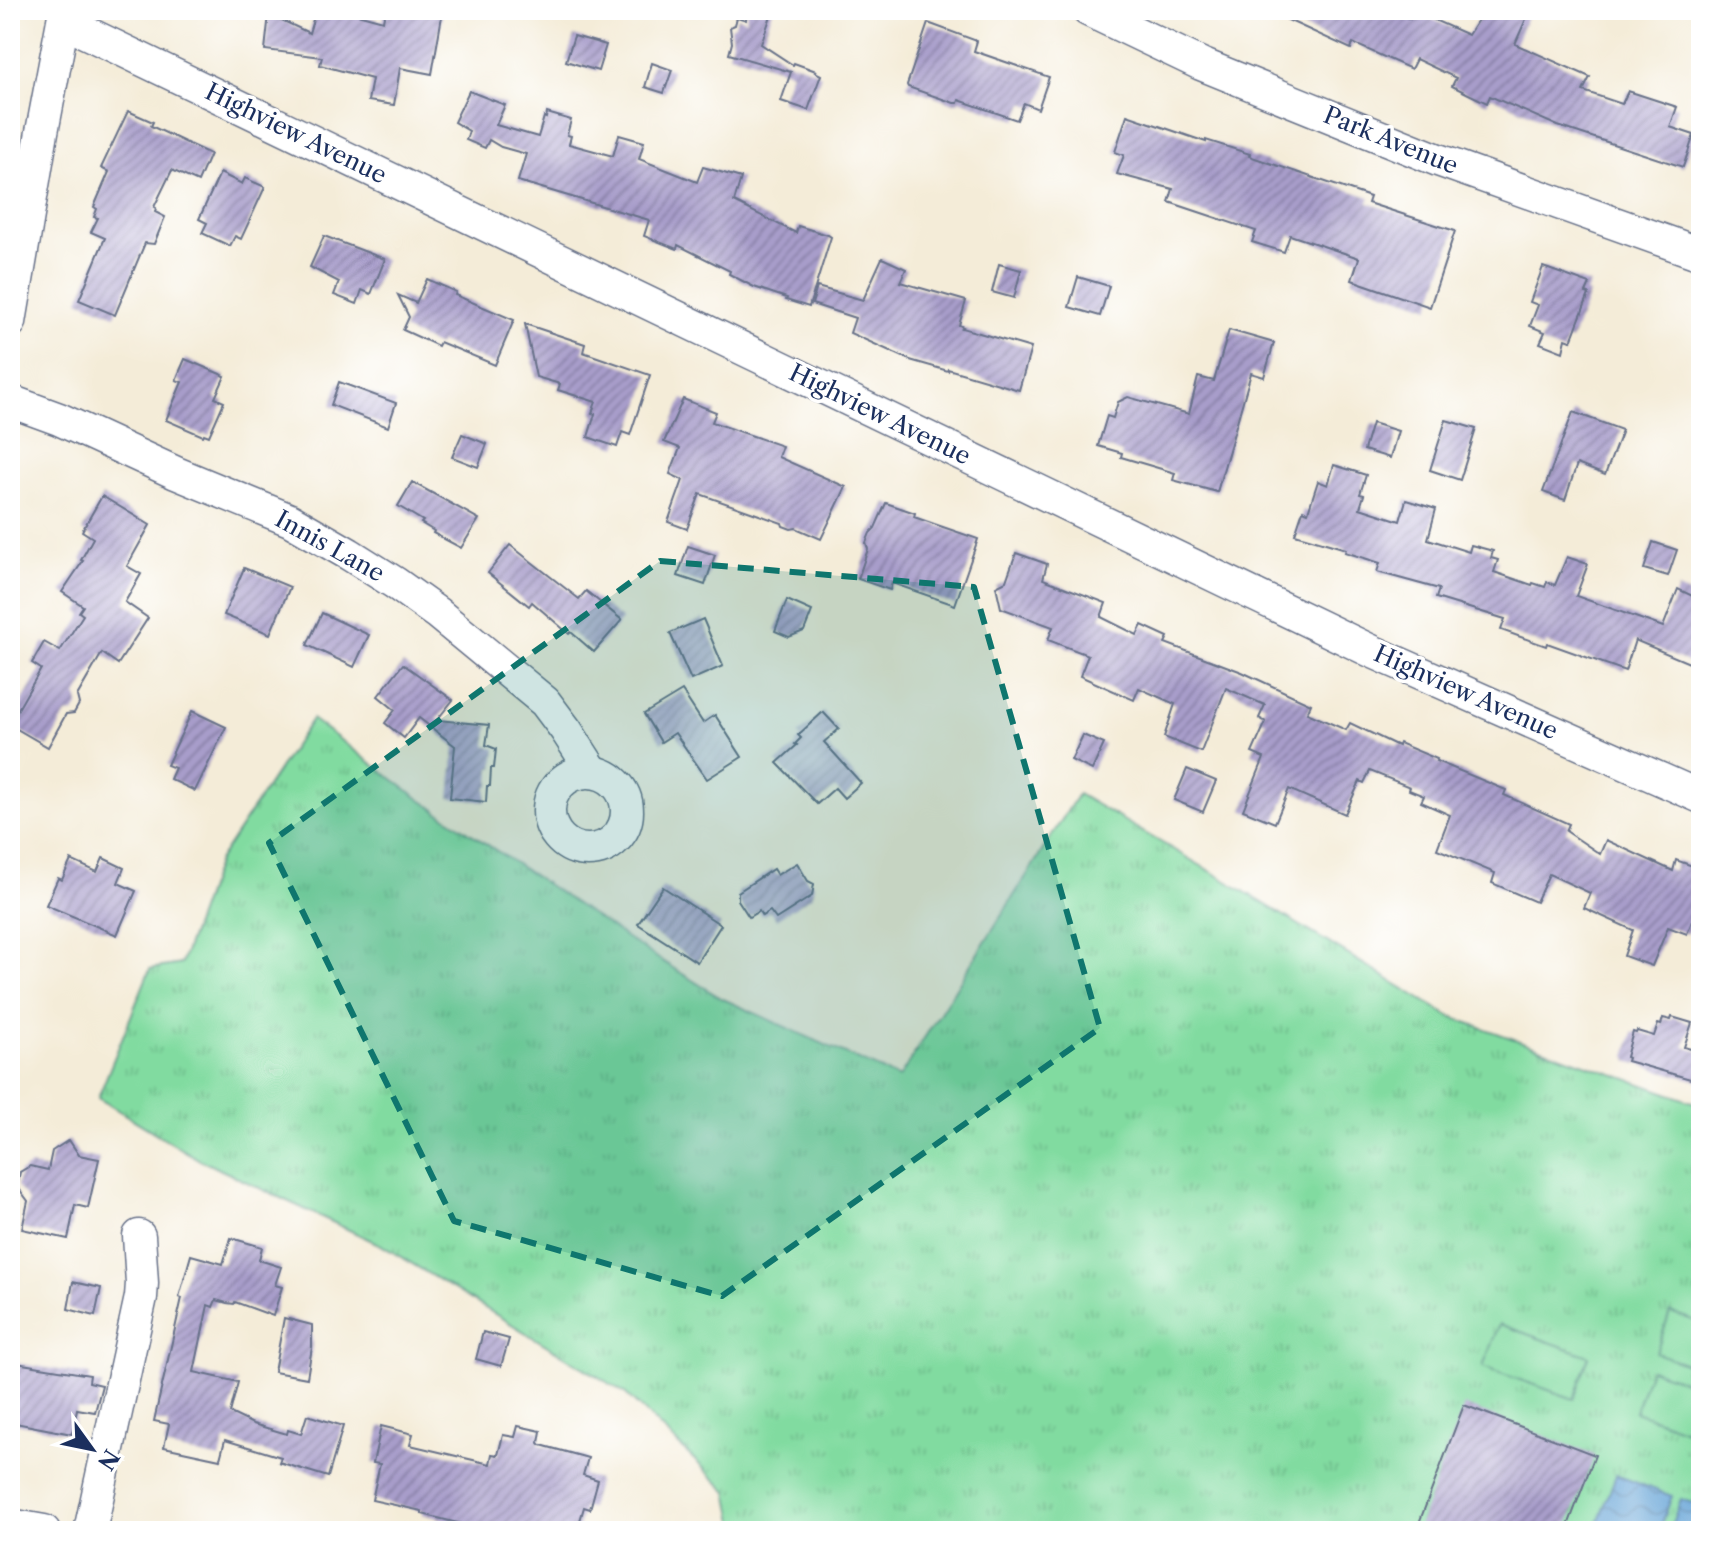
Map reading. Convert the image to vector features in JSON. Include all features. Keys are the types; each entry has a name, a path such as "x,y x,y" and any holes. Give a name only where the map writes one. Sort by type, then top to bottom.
{"street":[{"name":"Park Avenue","path":"1088,10 1201,64 1438,160 1701,254"},
{"path":"10,322 15,258 65,16"},
{"name":"Highview Avenue","path":"65,16 1369,650 1701,797"},
{"name":"Innis Lane","path":"10,401 59,419 176,473 290,520 361,561 437,613 545,702 593,772"},
{"path":"90,1531 141,1297 139,1236"},
{"path":"10,1525 44,1531"}],"highlighted area":[{"path":"660,561 974,587 1100,1028 722,1296 454,1221 269,843"}],"green space":[{"path":"312,719 421,800 721,998 899,1078 1078,794 1449,1016 1701,1105 1701,1531 736,1531 728,1492 625,1393 381,1245 200,1160 98,1098 150,969 181,964 218,861"},
{"path":"1670,1312 1701,1323 1701,1369 1656,1353"},
{"path":"1499,1324 1589,1356 1574,1399 1483,1367"},
{"path":"1650,1369 1701,1387 1701,1435 1635,1412"}],"water":[{"path":"1616,1475 1672,1496 1659,1531 1595,1531"},
{"path":"1681,1499 1701,1506 1701,1531 1669,1531"}],"building":[{"path":"316,10 343,10 383,21 385,10 443,10 432,74 400,68 394,105 368,101 372,79 320,65 322,57 265,50 269,14 309,33"},
{"path":"747,10 773,10 761,44 793,65 821,75 808,110 781,101 791,72 729,54 732,43 730,27 735,25 737,17 746,20"},
{"path":"1266,10 1390,10 1410,19 1414,11 1468,35 1479,18 1499,10 1530,10 1515,44 1590,77 1583,91 1622,104 1628,91 1677,107 1670,127 1694,135 1683,167 1558,126 1490,96 1487,103 1452,86 1456,78 1416,59 1411,69 1353,43 1351,49"},
{"path":"928,23 977,41 974,51 1049,77 1038,109 1024,103 1017,120 908,87"},
{"path":"574,36 606,45 598,71 566,61"},
{"path":"652,63 672,70 664,93 645,87"},
{"path":"469,91 505,105 496,125 538,137 547,113 571,120 567,135 571,136 569,144 613,156 619,135 644,142 639,159 697,182 703,167 741,178 734,202 796,233 798,226 831,237 809,307 754,287 678,245 677,249 644,236 649,220 518,181 526,154 489,140 485,148 466,140 469,131 454,122"},
{"path":"128,111 153,122 151,126 210,154 198,182 172,170 154,207 155,212 165,217 154,244 145,243 115,315 79,300 105,238 91,232 98,218 94,217 97,209 94,207 109,172 101,168"},
{"path":"1127,115 1250,154 1370,197 1368,203 1455,231 1430,307 1352,280 1359,258 1290,235 1284,252 1252,242 1256,231 1169,202 1173,189 1117,174 1124,155 1115,152"},
{"path":"220,173 242,184 245,178 265,187 241,239 235,236 230,246 202,233 207,223 199,219"},
{"path":"324,236 385,259 371,294 362,290 357,304 334,295 339,282 310,267"},
{"path":"882,258 906,269 900,282 966,301 959,325 962,328 1031,348 1019,390 910,360 850,333 855,318 812,304 817,287 863,300"},
{"path":"999,264 1021,270 1014,298 992,292"},
{"path":"1543,267 1590,284 1571,341 1566,339 1563,352 1540,343 1545,332 1530,326 1538,305 1530,302"},
{"path":"1078,277 1109,286 1100,316 1069,307"},
{"path":"427,279 456,292 455,295 514,320 495,365 440,342 438,346 403,330 409,317 398,295 416,303"},
{"path":"525,324 585,344 583,352 650,375 630,435 622,432 617,447 588,437 596,402 558,390 560,384 536,377"},
{"path":"1229,330 1274,343 1264,377 1251,373 1217,492 1173,480 1175,473 1121,457 1122,453 1098,446 1107,416 1113,418 1118,402 1128,397 1189,414 1198,377 1214,381"},
{"path":"185,359 225,376 215,398 224,402 209,436 166,420 182,382 176,380"},
{"path":"339,382 396,403 388,427 331,405"},
{"path":"683,399 716,412 712,422 782,446 778,457 846,487 821,539 700,494 687,529 668,522 683,480 670,474 680,448 664,442"},
{"path":"1573,412 1622,430 1605,475 1577,464 1565,500 1543,492"},
{"path":"1446,420 1476,429 1460,480 1430,470"},
{"path":"1372,423 1398,431 1390,458 1364,450"},
{"path":"462,434 487,444 478,467 452,457"},
{"path":"1334,465 1366,475 1360,494 1364,495 1360,508 1400,521 1406,500 1436,509 1428,539 1469,552 1471,545 1493,551 1491,558 1498,560 1494,572 1532,585 1545,587 1547,582 1555,585 1567,557 1588,564 1576,596 1663,627 1678,589 1701,600 1701,668 1635,640 1625,671 1547,643 1546,646 1501,630 1505,619 1436,598 1439,589 1377,572 1380,563 1295,534 1303,510 1308,512 1318,481 1328,485"},
{"path":"412,482 479,519 461,548 433,533 421,523 423,521 398,506"},
{"path":"102,496 150,525 127,566 141,574 125,602 148,618 118,664 102,653 77,696 79,704 74,713 66,714 48,747 10,723 41,669 32,663 44,642 60,651 83,615 79,612 83,606 62,592 83,561 93,538 82,531"},
{"path":"886,503 915,513 914,517 978,539 955,605 892,583 890,590 858,579 868,549 866,543"},
{"path":"1653,542 1677,550 1668,576 1644,569"},
{"path":"510,545 579,599 586,591 622,620 594,652 532,602 529,606 488,573"},
{"path":"688,546 715,555 705,585 678,576"},
{"path":"1016,553 1047,564 1043,579 1106,603 1101,617 1137,635 1142,625 1168,637 1165,643 1242,672 1311,704 1307,713 1346,730 1350,723 1506,790 1504,795 1569,824 1566,831 1600,854 1606,840 1673,871 1676,860 1701,869 1701,924 1692,921 1687,934 1668,927 1652,966 1624,956 1633,930 1584,908 1590,893 1549,874 1536,902 1492,883 1495,873 1437,849 1450,815 1421,802 1424,796 1409,790 1410,787 1370,771 1364,783 1360,781 1345,814 1289,789 1275,823 1243,810 1264,758 1252,753 1266,722 1259,718 1265,705 1226,688 1201,752 1164,737 1175,704 1139,688 1134,700 1080,676 1088,655 1048,640 1053,627 1001,608 996,586 1006,581"},
{"path":"244,568 290,587 270,634 224,615"},
{"path":"787,600 812,611 804,631 789,637 775,631"},
{"path":"322,613 369,635 354,667 307,645"},
{"path":"703,619 723,666 691,680 670,633"},
{"path":"403,664 453,700 437,720 489,725 486,745 496,749 486,802 450,798 455,746 419,718 404,738 385,723 395,710 378,696"},
{"path":"682,691 703,723 715,715 742,757 707,779 675,733 661,742 644,714"},
{"path":"192,711 226,727 195,791 170,779 175,768 167,765"},
{"path":"823,712 839,729 824,742 861,783 844,798 835,788 817,804 777,763 797,745 801,738 798,735"},
{"path":"1083,735 1104,744 1092,770 1071,760"},
{"path":"1187,769 1216,781 1203,812 1174,800"},
{"path":"103,858 124,868 118,883 136,891 117,935 46,905 58,878 62,880 71,860 97,872"},
{"path":"797,863 808,881 814,884 812,896 776,919 770,911 762,916 759,911 749,917 738,900 738,892 773,869 777,875"},
{"path":"663,887 721,925 697,962 638,924"},
{"path":"1672,1017 1692,1023 1684,1047 1701,1052 1701,1082 1627,1061 1633,1032 1654,1036 1663,1018 1671,1020"},
{"path":"69,1140 79,1155 99,1159 88,1208 75,1205 68,1239 22,1229 28,1201 17,1186 20,1172 30,1166 48,1170 52,1151"},
{"path":"231,1238 262,1247 259,1260 281,1267 275,1285 282,1287 273,1316 235,1302 216,1300 213,1307 208,1305 194,1372 238,1382 230,1413 253,1424 287,1434 288,1430 301,1434 307,1415 343,1426 328,1477 279,1462 281,1457 225,1440 220,1459 164,1447 169,1424 154,1421 182,1298 179,1297 191,1255 223,1264"},
{"path":"73,1282 101,1288 95,1316 68,1309"},
{"path":"284,1318 312,1325 307,1378 274,1372"},
{"path":"483,1332 509,1339 501,1366 476,1359"},
{"path":"10,1362 90,1375 89,1382 102,1385 95,1412 77,1409 72,1434 10,1422"},
{"path":"1464,1405 1595,1455 1566,1531 1416,1531"},
{"path":"381,1426 413,1434 410,1445 490,1464 492,1454 498,1455 503,1435 515,1437 518,1426 541,1431 541,1445 588,1458 583,1475 598,1480 590,1509 584,1507 577,1531 489,1531 372,1500 380,1464 373,1463"}]}
